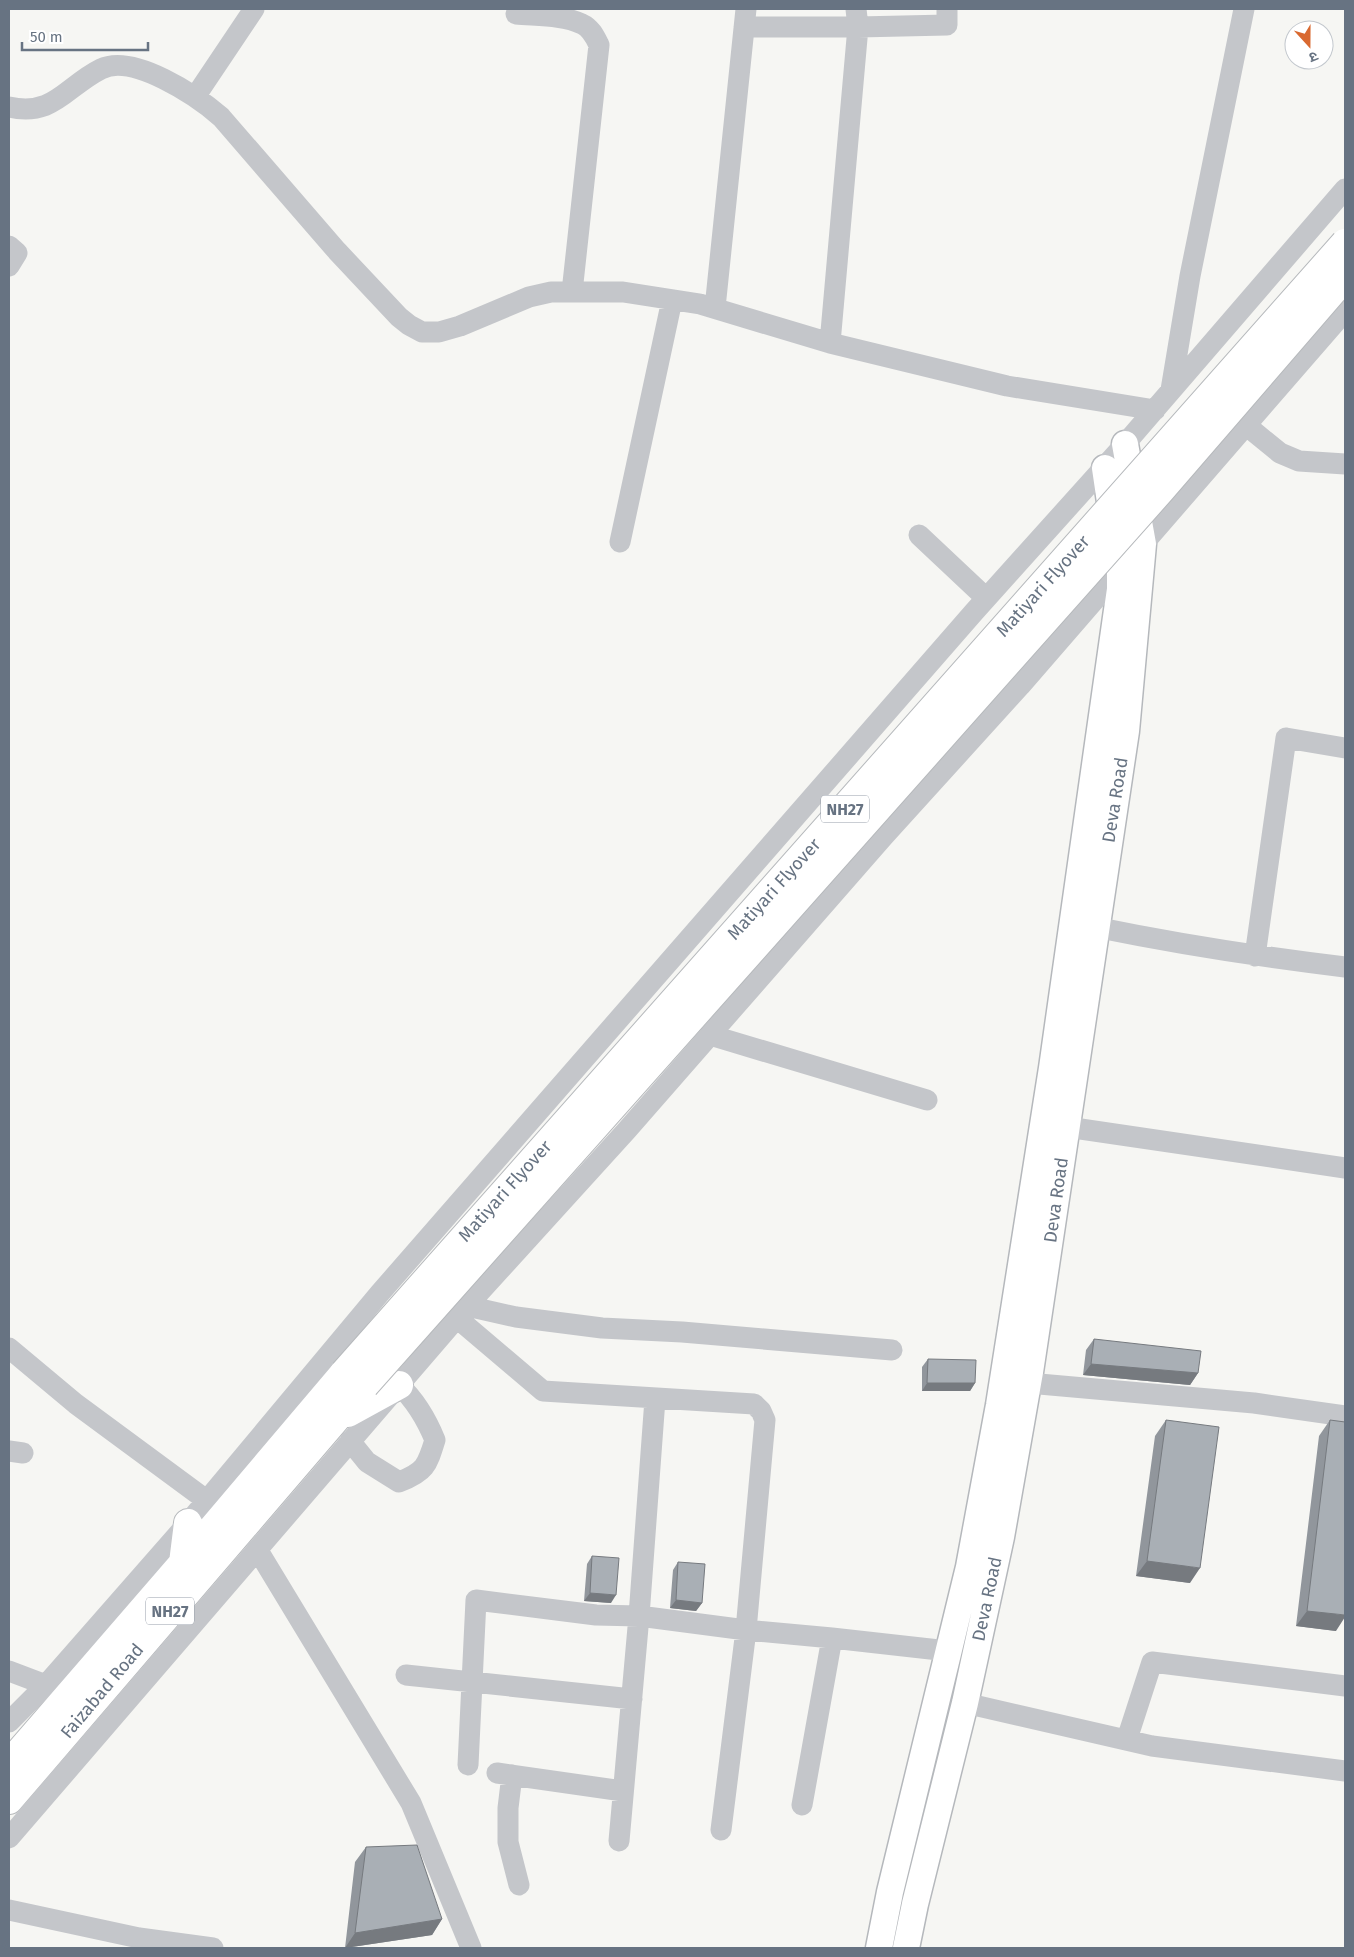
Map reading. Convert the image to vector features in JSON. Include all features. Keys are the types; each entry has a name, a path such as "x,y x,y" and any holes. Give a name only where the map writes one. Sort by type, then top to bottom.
{"highway":[{"name":"Matiyari Flyover","path":"341,1432 354,1379 1345,243"},
{"name":"Matiyari Flyover","path":"216,1507 354,1379 1161,490 1345,277"},
{"path":"341,1432 399,1385"},
{"name":"Faizabad Road","path":"9,1800 341,1432"},
{"name":"Faizabad Road","path":"9,1764 183,1563 216,1507"},
{"path":"183,1563 188,1523"}],"main road":[{"name":"Deva Road","path":"906,1948 914,1904 965,1703 1001,1537 1028,1383 1095,927 1126,731 1143,544 1126,444"},
{"name":"Deva Road","path":"879,1948 890,1892 969,1567 1000,1395 1052,1068 1120,589 1120,570 1104,468"}],"street":[{"path":"195,97 254,9"},
{"path":"715,308 745,18 857,18 947,25 947,9"},
{"path":"1171,390 1190,276 1244,9"},
{"path":"516,14 564,19 583,24 593,33 599,45 572,292"},
{"path":"830,343 857,18"},
{"path":"9,107 25,110 42,108 56,101 102,68 116,65 133,67 153,75 195,97 221,117 338,251 408,325 422,332 439,332 460,326 529,297 551,292 623,292 715,308 830,343 1007,386 1155,410"},
{"path":"9,1722 46,1685 188,1523 216,1507 380,1293 986,598 1126,444 1345,189"},
{"path":"9,246 17,253 9,266"},
{"path":"620,542 672,300"},
{"path":"9,1838 257,1549 341,1432 368,1462 399,1482 411,1478 427,1465 435,1440 424,1413 413,1398 399,1385 1247,426 1345,311"},
{"path":"1247,426 1280,452 1299,462 1345,464"},
{"path":"920,535 986,598"},
{"path":"1255,956 1286,738 1345,748"},
{"path":"1095,927 1181,945 1255,956 1345,966"},
{"path":"710,1035 927,1100"},
{"path":"1067,1126 1345,1168"},
{"path":"462,1312 602,1328 682,1332 892,1350"},
{"path":"462,1312 543,1391 754,1404 761,1411 765,1420 746,1630 721,1830"},
{"path":"9,1348 76,1404 216,1507"},
{"path":"1028,1383 1254,1403 1345,1416"},
{"path":"619,1841 639,1616 655,1399"},
{"path":"257,1549 411,1803 470,1948"},
{"path":"468,1765 476,1600 596,1615 639,1616 746,1630 948,1652"},
{"path":"802,1805 832,1638"},
{"path":"1127,1739 1152,1662 1345,1686"},
{"path":"9,1671 46,1685"},
{"path":"406,1675 632,1699"},
{"path":"965,1703 1152,1746 1345,1771"},
{"path":"519,1885 508,1842 508,1808 504,1774 623,1791"},
{"path":"9,1910 139,1938 213,1948"}],"building":[{"path":"1094,1339 1201,1351 1198,1373 1091,1364"},
{"path":"928,1359 976,1360 975,1383 927,1383"},
{"path":"1166,1420 1219,1427 1200,1568 1147,1561"},
{"path":"1330,1420 1345,1422 1345,1615 1307,1611"},
{"path":"592,1556 619,1558 616,1595 590,1593"},
{"path":"678,1562 705,1564 702,1603 676,1600"},
{"path":"417,1845 442,1919 355,1933 366,1847"}]}
